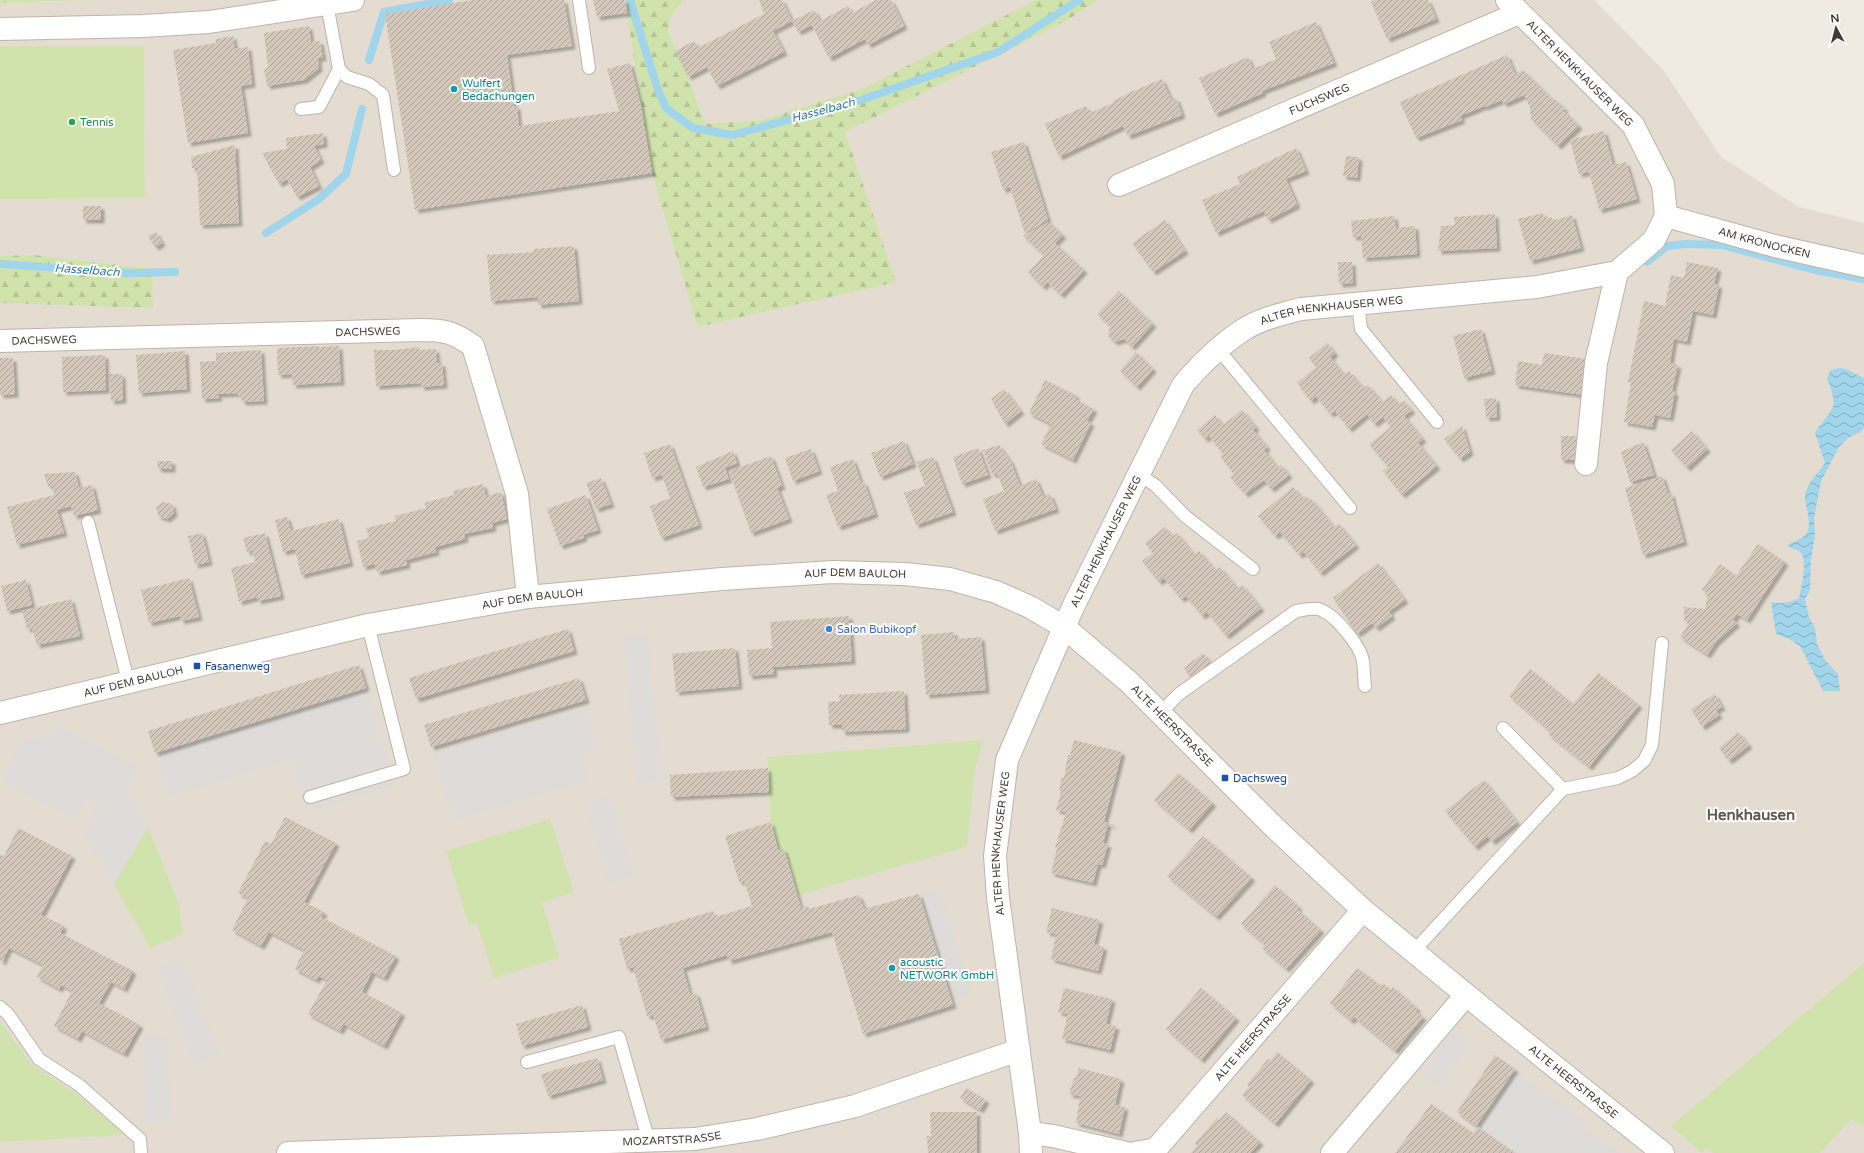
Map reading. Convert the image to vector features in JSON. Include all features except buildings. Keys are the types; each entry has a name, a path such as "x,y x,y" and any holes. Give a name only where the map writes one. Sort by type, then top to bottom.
{"street":[{"path":"0,29 143,26 209,22 353,0"},
{"name":"FUCHSWEG","path":"1119,185 1513,6"},
{"name":"ALTER HENKHAUSER WEG","path":"1513,6 1633,125 1663,184 1666,216"},
{"path":"1586,464 1596,363 1617,272 1654,240 1666,216"},
{"name":"AM KRONOCKEN","path":"1666,216 1775,246 1864,266"},
{"name":"ALTER HENKHAUSER WEG","path":"1031,1143 998,898 995,856 999,813 1008,760 1064,627 1183,386 1200,366 1218,349 1243,330 1270,318 1301,309 1537,286 1617,272"},
{"name":"DACHSWEG","path":"0,341 420,330 442,330 457,334 473,346 517,494 528,597"},
{"name":"AUF DEM BAULOH","path":"0,713 128,681 368,625 528,597 722,579 833,572 905,574 950,579 996,592 1030,606 1064,627"},
{"name":"ALTE HEERSTRASSE","path":"1064,627 1129,682 1275,828 1363,910 1466,995 1664,1153"},
{"name":"ALTE HEERSTRASSE","path":"1135,1153 1156,1149 1363,910"},
{"path":"1332,1153 1466,995"},
{"name":"MOZARTSTRASSE","path":"288,1153 617,1148 649,1142 696,1146 757,1129 856,1106 1019,1050"},
{"path":"1031,1143 1053,1136 1126,1153"}],"lane":[{"path":"579,0 589,68"},
{"path":"327,4 339,69 347,77 369,84 383,95 394,170"},
{"path":"301,109 319,107 339,69"},
{"path":"1358,303 1361,329 1437,422"},
{"path":"1218,349 1350,508"},
{"path":"1139,475 1155,485 1185,516 1253,569"},
{"path":"88,522 128,681"},
{"path":"1160,713 1179,694 1296,611 1308,609 1317,609 1327,613 1337,622 1358,649 1363,660 1365,686"},
{"path":"310,797 404,769 368,625"},
{"path":"1414,951 1563,789 1618,778 1632,771 1644,761 1652,745 1662,643"},
{"path":"1503,728 1563,789"},
{"path":"0,1007 8,1014 39,1058 79,1085 140,1139 141,1153"},
{"path":"527,1062 619,1037 649,1142"}],"shaded area":[{"path":"92,0 1594,0 1664,71 1721,157 1799,207 1864,223 1864,1153 0,1153 0,3"},
{"path":"648,635 662,781 637,783 624,637"},
{"path":"366,688 396,786 307,811 291,759 170,796 155,753"},
{"path":"586,708 598,749 582,754 588,780 453,820 433,753"},
{"path":"57,725 139,768 127,787 148,827 114,884 86,836 98,804 86,795 76,819 5,782 19,742 49,735"},
{"path":"609,796 633,874 609,883 586,803"},
{"path":"939,889 971,993 952,1000 919,894"},
{"path":"182,958 219,1053 194,1064 158,968"},
{"path":"1453,1028 1471,1041 1439,1086 1422,1075"},
{"path":"144,1036 166,1036 172,1121 145,1121"},
{"path":"1515,1071 1585,1121 1581,1127 1619,1153 1515,1153 1478,1127"}],"green space":[{"path":"0,0 92,0 0,3"},
{"path":"625,0 681,0 682,3 672,15 668,27 669,36 688,77 705,124 762,120 862,89 1036,0 1098,0 1069,19 845,132 896,282 701,326 697,325 652,173"},
{"name":"Tennis","path":"0,46 144,46 145,198 0,199"},
{"path":"34,255 152,269 153,308 0,303 0,256"},
{"path":"983,740 975,770 967,847 798,895 784,849 778,850 771,822 767,757"},
{"path":"550,819 574,892 542,903 559,957 494,978 477,923 469,925 446,851"},
{"path":"148,827 179,905 183,934 150,948 114,884"},
{"path":"1864,963 1864,1127 1851,1119 1820,1153 1713,1153 1707,1148 1702,1153 1671,1126"},
{"path":"0,1021 32,1065 72,1091 125,1135 0,1142"}],"water":[{"path":"1839,368 1846,369 1864,378 1864,428 1860,432 1848,438 1839,447 1821,481 1814,518 1815,534 1811,561 1810,590 1805,599 1809,617 1815,628 1817,644 1825,660 1838,674 1840,691 1823,691 1800,646 1789,639 1776,634 1771,602 1785,603 1799,598 1803,581 1804,560 1799,551 1787,545 1804,536 1809,527 1805,500 1806,491 1825,463 1815,433 1833,408 1833,397 1827,378 1831,370"}],"waterway":[{"name":"Hasselbach","path":"369,60 384,12 449,0"},
{"name":"Hasselbach","path":"630,0 657,87 666,108 693,128 732,135 861,100 998,52 1079,0"},
{"name":"Hasselbach","path":"266,233 319,199 346,174 362,109"},
{"path":"1647,262 1667,246 1686,244 1722,245 1815,270 1864,279"},
{"name":"Hasselbach","path":"0,264 132,273 175,272"}],"place":[{"name":"Wulfert Bedachungen","path":"454,89"},
{"name":"Tennis","path":"72,122"},
{"name":"Salon Bubikopf","path":"829,629"},
{"name":"Fasanenweg","path":"197,666"},
{"name":"Dachsweg","path":"1225,778"},
{"name":"acoustic NETWORK GmbH","path":"892,968"}],"district":[{"name":"Henkhausen","path":"1751,815"}]}
